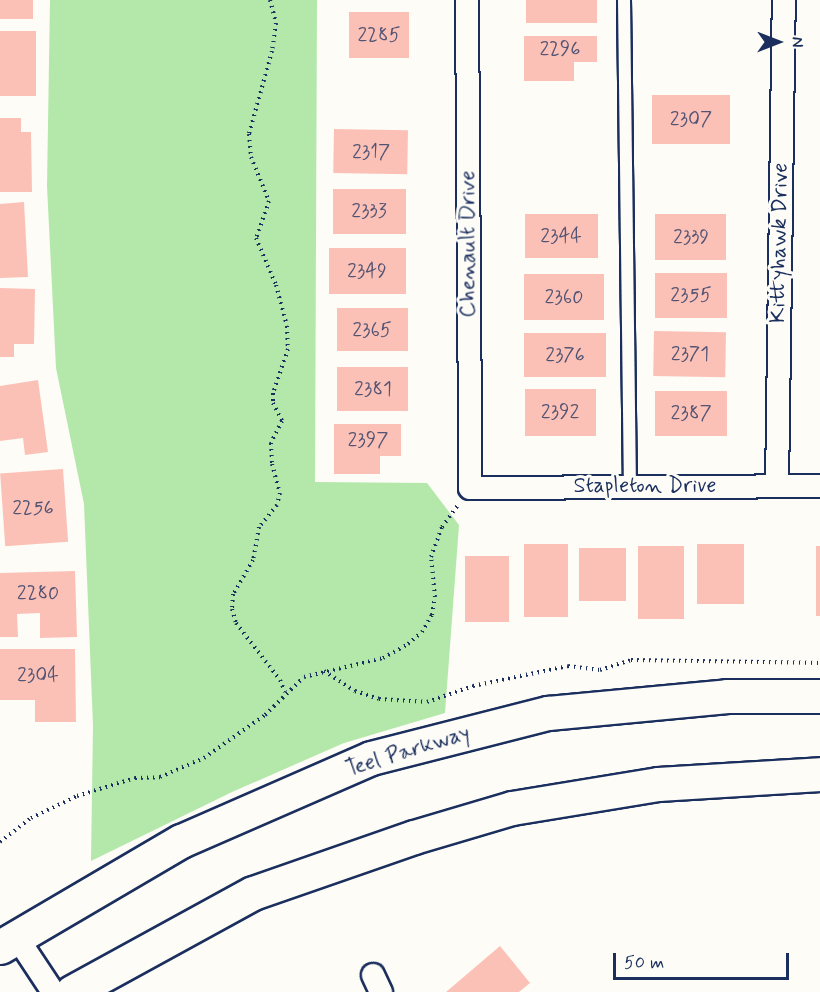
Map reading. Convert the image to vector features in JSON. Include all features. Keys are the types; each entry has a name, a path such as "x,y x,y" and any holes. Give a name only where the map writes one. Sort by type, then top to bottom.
{"main road":[{"name":"Teel Parkway","path":"8,941 182,841 371,758 548,713 727,696 820,696"},
{"path":"72,992 253,893 414,837 512,808 658,784 820,774"}],"street":[{"name":"Chenault Drive","path":"467,0 470,488"},
{"name":"Kittyhawk Drive","path":"777,486 784,0"},
{"name":"Stapleton Drive","path":"470,488 820,486"},
{"path":"8,941 53,992"}],"lane":[{"path":"624,0 630,487"}],"path":[{"path":"270,0 276,23 272,51 249,134 251,157 269,201 256,238 276,285 287,326 288,349 273,393 273,403 282,421 271,443 272,464 280,493 277,505 260,527 253,560 232,594 232,609 236,623 280,680 285,692"},
{"path":"0,842 31,818 77,796 135,778 160,777 204,758 265,715 285,692 304,677 383,658 422,632 432,615 435,597 431,557 442,527 470,488"},
{"path":"324,671 355,691 388,700 427,702 473,686 568,666 600,670 631,660 820,663"}],"green space":[{"path":"50,0 317,0 315,482 427,483 459,525 445,713 344,743 232,792 91,861 93,725 84,504 56,368 47,186"}],"building":[{"path":"0,0 33,0 33,19 0,19"},
{"path":"526,0 597,0 597,23 526,23"},
{"path":"349,12 409,12 409,58 349,58"},
{"path":"0,31 36,31 36,96 0,96"},
{"path":"524,36 597,36 597,62 574,62 574,81 524,81"},
{"path":"652,95 730,95 730,144 652,144"},
{"path":"0,118 21,118 21,132 31,132 32,192 0,192"},
{"path":"334,129 408,130 407,174 333,173"},
{"path":"333,189 406,189 406,234 333,234"},
{"path":"24,202 28,277 0,278 0,204"},
{"path":"525,214 598,214 598,258 525,258"},
{"path":"655,214 726,214 726,260 655,260"},
{"path":"329,248 406,248 406,294 329,294"},
{"path":"655,273 727,273 727,318 655,318"},
{"path":"524,274 604,274 604,320 524,320"},
{"path":"0,288 35,289 34,344 14,344 14,357 0,357"},
{"path":"337,308 408,308 408,351 337,351"},
{"path":"654,331 726,332 725,377 653,376"},
{"path":"524,333 606,333 606,377 524,377"},
{"path":"337,367 408,367 408,411 337,411"},
{"path":"38,380 48,452 25,455 23,438 0,441 0,386"},
{"path":"525,389 596,389 596,436 525,436"},
{"path":"655,391 727,391 727,436 655,436"},
{"path":"334,424 401,424 401,456 380,456 380,474 334,474"},
{"path":"63,469 68,542 5,546 0,473"},
{"path":"524,544 568,544 568,617 524,617"},
{"path":"697,544 744,544 744,604 697,604"},
{"path":"638,546 684,546 684,619 638,619"},
{"path":"816,546 820,546 820,616 816,616"},
{"path":"579,548 626,548 626,601 579,601"},
{"path":"465,556 509,556 509,622 465,622"},
{"path":"75,571 77,637 40,638 40,613 17,614 18,637 0,637 0,573"},
{"path":"0,649 75,649 76,722 35,722 35,700 0,700"},
{"path":"500,946 530,983 519,992 446,992"}]}
